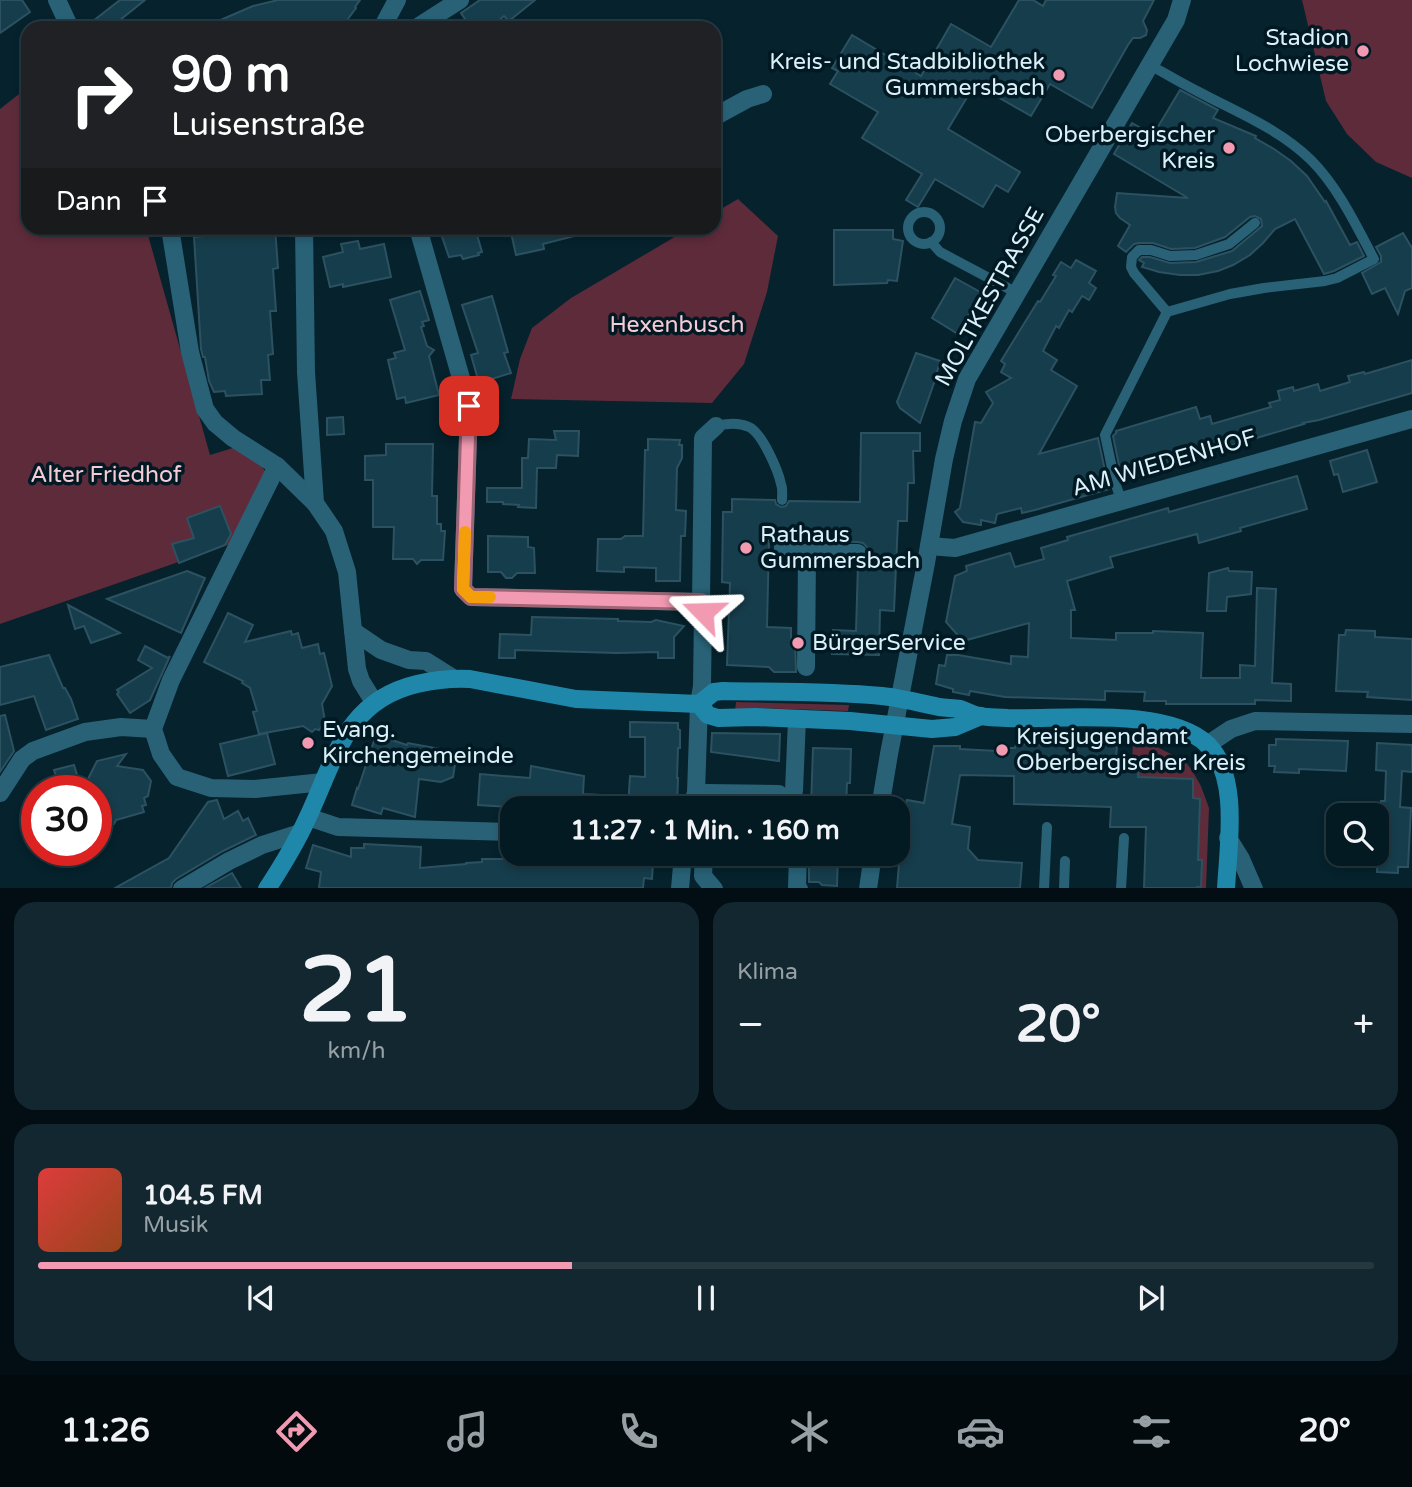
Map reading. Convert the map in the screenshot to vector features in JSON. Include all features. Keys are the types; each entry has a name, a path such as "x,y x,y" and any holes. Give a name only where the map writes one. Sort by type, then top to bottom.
{"street":[{"path":"57,0 67,21"},
{"path":"386,21 397,0"},
{"path":"428,21 460,0"},
{"name":"MOLTKESTRASSE","path":"882,796 949,435 967,379 1176,20 1182,0"},
{"path":"721,113 763,94"},
{"path":"171,235 190,352 205,409 215,423 233,438 277,466 315,503 334,531 347,572 357,669 374,702"},
{"path":"305,235 306,372 315,503"},
{"path":"420,235 469,406 463,589 471,597 701,602"},
{"name":"AM WIEDENHOF","path":"929,545 955,548 1412,419"},
{"path":"695,796 702,686 703,438 716,426"},
{"path":"277,466 177,668 153,729 161,754 177,777 211,788 256,789 323,782"},
{"path":"783,540 783,553 858,553"},
{"path":"806,667 807,554"},
{"path":"353,631 381,650 409,660 426,661 453,678"},
{"path":"267,888 304,825 344,737 363,711 389,693 407,686 453,678 576,699 699,704 714,692 723,691 862,695 900,698 981,716 1151,721 1180,729 1207,745 1216,757 1229,794 1226,888"},
{"path":"699,704 708,715 718,718 860,721 932,729 955,727 981,716"},
{"path":"797,719 797,796"},
{"path":"1207,745 1231,729 1255,721 1412,724"},
{"path":"0,793 22,759 33,751 85,732 121,727 153,729"},
{"path":"706,796 706,793 779,796"},
{"path":"182,888 229,861 304,825 500,832"},
{"path":"1228,838 1254,888"},
{"path":"680,888 683,866"},
{"path":"704,866 704,876 714,888"},
{"path":"798,866 799,888"},
{"path":"867,888 871,866"}],"lane":[{"path":"1121,500 1105,435 1167,312 1230,294 1337,278 1374,260 1353,219 1312,161 1289,141 1258,121 1150,65"},
{"path":"1167,312 1134,273 1131,267 1132,257 1139,250 1151,250 1170,256 1195,255 1229,244 1255,223"},
{"path":"932,242 940,252 1017,293"},
{"path":"716,426 736,423 752,428 776,469 782,486 782,500"},
{"path":"1044,888 1048,827"},
{"path":"1121,888 1124,838"},
{"path":"1064,888 1065,861"}],"green space":[{"name":"Stadion Lochwiese","path":"1302,0 1412,0 1412,178 1376,162 1347,134 1326,101"},
{"name":"Alter Friedhof","path":"21,92 21,235 148,235 210,455 249,443 267,475 239,541 0,624 0,109"},
{"name":"Hexenbusch","path":"738,199 778,236 767,292 744,364 712,403 511,399 520,359 532,328 571,298 678,235 721,235 721,209"},
{"path":"736,702 849,705 848,711 757,708 735,711"},
{"path":"1133,742 1155,746 1185,761 1201,786 1209,808 1206,888 1197,888 1201,887 1202,860 1198,860 1200,799 1138,777 1139,760 1132,760"}],"building":[{"path":"0,0 22,0 30,12 0,33"},
{"path":"120,0 145,0 119,21 93,21"},
{"path":"278,0 360,0 346,21 218,21 253,6"},
{"path":"480,0 535,0 509,21 504,16 498,21 466,21 461,13"},
{"path":"1019,0 1033,0 1043,6 1046,0 1154,0 1143,21 1146,35 1133,38 1092,108 1050,84 1031,116 975,84 948,129 1020,172 1008,192 996,185 983,207 935,179 918,207 906,200 922,174 862,138 878,112 830,84 838,71 832,68 852,35 921,76 951,24 991,47"},
{"path":"1180,90 1218,110 1213,118 1256,136 1255,138 1291,161 1307,176 1326,201 1350,245 1357,242 1364,256 1324,274 1295,219 1275,229 1250,255 1218,271 1180,275 1142,267 1144,263 1139,260 1142,257 1150,257 1170,263 1196,262 1232,251 1262,226 1261,219 1255,216 1225,237 1195,248 1171,249 1153,243 1139,243 1126,252 1118,246 1130,225 1116,213 1117,193 1188,198 1114,154 1132,123 1153,135"},
{"path":"834,230 893,230 893,239 903,241 897,281 834,285"},
{"path":"1403,233 1412,248 1412,288 1405,291 1398,314 1385,288 1372,294 1362,273 1381,262 1376,247"},
{"path":"276,235 278,268 273,269 276,311 270,311 273,354 268,355 270,380 261,380 262,394 226,396 225,391 214,392 209,381 201,349 194,237"},
{"path":"441,235 477,235 482,252 478,253 479,255 463,259 461,255 449,257"},
{"path":"512,235 578,235 543,244 544,249 516,255"},
{"path":"358,241 360,249 384,244 391,277 343,287 343,284 330,287 323,257 343,252 341,244"},
{"path":"1076,260 1096,271 1089,283 1096,288 1089,300 1082,296 1072,312 1069,310 1059,328 1056,326 1043,351 1057,360 1051,370 1077,386 1039,454 1098,438 1109,489 1022,513 1021,508 997,514 995,523 981,520 981,525 963,522 955,512 960,508 975,422 981,423 993,403 986,392 1011,378 1001,372 1005,364 1001,361 1056,276 1053,275 1061,262 1071,268"},
{"path":"955,278 982,293 958,334 932,318"},
{"path":"420,291 429,320 422,322 424,326 421,327 427,346 434,350 429,356 439,395 406,403 405,397 397,399 388,360 396,358 394,353 405,350 390,300"},
{"path":"492,296 508,352 504,353 511,373 479,383 471,355 478,353 462,305"},
{"path":"916,353 940,361 920,423 900,408 897,402"},
{"path":"1412,360 1412,393 1303,423 1122,480 1113,436 1116,431 1196,407 1200,419 1210,416 1212,424 1271,407 1269,403 1280,400 1278,391 1293,387 1294,391 1318,384 1320,391 1350,382 1348,376 1364,372 1365,374"},
{"path":"343,417 344,434 327,435 327,418"},
{"path":"554,431 579,431 578,456 557,455 556,468 537,468 536,508 487,502 487,488 522,488 522,458 528,458 529,439 556,440"},
{"name":"Rathaus Gummersbach","path":"861,433 920,433 920,451 913,451 914,483 908,483 907,521 898,521 894,611 880,610 879,655 832,654 833,630 856,631 858,564 868,558 867,547 858,542 794,540 789,531 782,529 769,540 767,627 791,628 791,639 795,639 796,672 774,672 769,667 727,665 730,583 722,582 723,512 732,512 732,499 775,500 781,507 786,506 789,501 860,502"},
{"path":"648,439 680,440 679,445 682,445 682,458 677,468 676,510 686,511 685,536 681,536 680,581 656,581 656,568 624,567 624,572 597,571 598,539 643,536 645,450 648,450"},
{"path":"386,444 433,444 432,496 437,496 437,524 441,524 441,531 445,531 443,560 421,560 417,564 413,559 393,559 394,527 373,527 373,480 365,480 365,456 386,455"},
{"path":"1367,450 1377,482 1343,492 1338,474 1334,475 1330,461"},
{"path":"1297,476 1307,509 1199,543 1197,534 1110,557 1113,567 1067,581 1075,610 1071,610 1071,638 1116,640 1116,633 1153,631 1203,633 1201,678 1240,678 1240,665 1255,666 1257,588 1276,589 1272,683 1291,684 1291,701 1255,700 1255,704 1166,704 1166,701 1144,701 1145,692 1105,691 1105,700 1005,697 970,691 969,695 953,692 953,689 936,684 939,665 945,666 947,655 1011,664 1011,656 1028,657 1029,623 963,641 946,622 955,576 967,571 966,566 1010,553 1015,567 1044,559 1041,548 1068,540 1067,537 1168,508 1169,512"},
{"path":"220,506 231,534 225,545 179,563 172,544 194,538 187,518"},
{"path":"488,536 528,537 528,547 534,548 535,573 517,573 512,578 506,578 501,572 488,572"},
{"path":"1228,568 1229,571 1252,572 1251,594 1227,597 1226,611 1207,611 1209,573"},
{"path":"187,571 205,578 181,633 107,599"},
{"path":"68,605 120,633 91,643 84,626 75,629"},
{"path":"228,613 253,625 245,642 291,631 292,635 298,633 302,648 318,644 320,654 324,653 332,686 322,704 325,721 319,730 312,732 303,726 259,734 253,712 257,711 250,688 242,683 243,681 204,662"},
{"path":"532,617 651,622 656,620 684,626 674,637 674,658 658,658 658,652 515,650 515,658 499,658 500,634 531,635"},
{"path":"1346,630 1375,631 1375,637 1412,639 1412,700 1367,697 1368,692 1336,691 1339,635 1345,635"},
{"path":"145,646 168,658 170,656 150,700 130,713 117,690 152,668 138,660"},
{"path":"49,655 78,719 46,730 34,696 0,705 0,667"},
{"path":"5,715 14,751 0,772 0,716"},
{"path":"630,722 678,723 680,748 677,796 629,796 630,776 645,777 645,737 630,737"},
{"path":"267,733 275,764 228,776 220,744"},
{"path":"712,733 780,734 779,761 711,752"},
{"path":"376,735 407,745 408,743 457,752 453,777 441,782 419,779 415,817 383,808 381,814 352,805"},
{"path":"1276,739 1348,741 1346,771 1299,769 1299,773 1274,772 1275,766 1269,766 1269,745 1276,745"},
{"path":"1377,743 1412,745 1412,772 1402,771 1400,807 1411,808 1408,867 1398,867 1398,873 1377,872 1377,866 1389,866 1389,803 1381,803 1385,801 1386,771 1376,770"},
{"path":"1016,744 1117,746 1116,759 1139,760 1138,777 1193,779 1193,798 1200,799 1198,860 1202,860 1201,887 1144,888 1146,827 1110,827 1111,807 1014,804 1014,776 960,775 952,824 970,827 968,849 978,860 1022,863 1020,888 897,888 899,866 910,866 910,801 924,803 934,746 997,751 997,748 1015,748"},
{"path":"813,748 851,749 850,783 847,783 846,796 811,796"},
{"path":"126,754 117,766 143,770 151,781 148,796 144,798 146,805 142,806 144,812 116,820 114,824 112,775 90,775 97,761"},
{"path":"74,765 77,775 56,775 54,770"},
{"path":"531,766 584,776 583,794 620,796 500,796 500,806 478,805 480,774 530,778"},
{"path":"217,800 224,819 238,811 243,821 248,818 256,835 176,879 171,888 115,888 169,858 208,802"},
{"path":"364,844 421,847 420,868 482,862 482,859 500,859 500,866 653,866 652,879 644,878 643,888 319,888 321,872 306,868 313,845 351,857 351,848 364,848"},
{"path":"809,866 838,866 837,886 809,882"},
{"path":"232,873 241,888 205,888"}],"slow traffic":[{"path":"465,532 463,589 471,597 490,597"}],"place":[{"name":"Stadion Lochwiese","path":"1363,51"},
{"name":"Kreis- und Stadbibliothek Gummersbach","path":"1059,75"},
{"name":"Oberbergischer Kreis","path":"1229,148"},
{"name":"Rathaus Gummersbach","path":"746,548"},
{"name":"BürgerService","path":"798,643"},
{"name":"Evang. Kirchengemeinde","path":"308,743"},
{"name":"Kreisjugendamt Oberbergischer Kreis","path":"1002,750"}],"route":[{"path":"469,406 463,589 471,597 701,602 703,612"}]}
